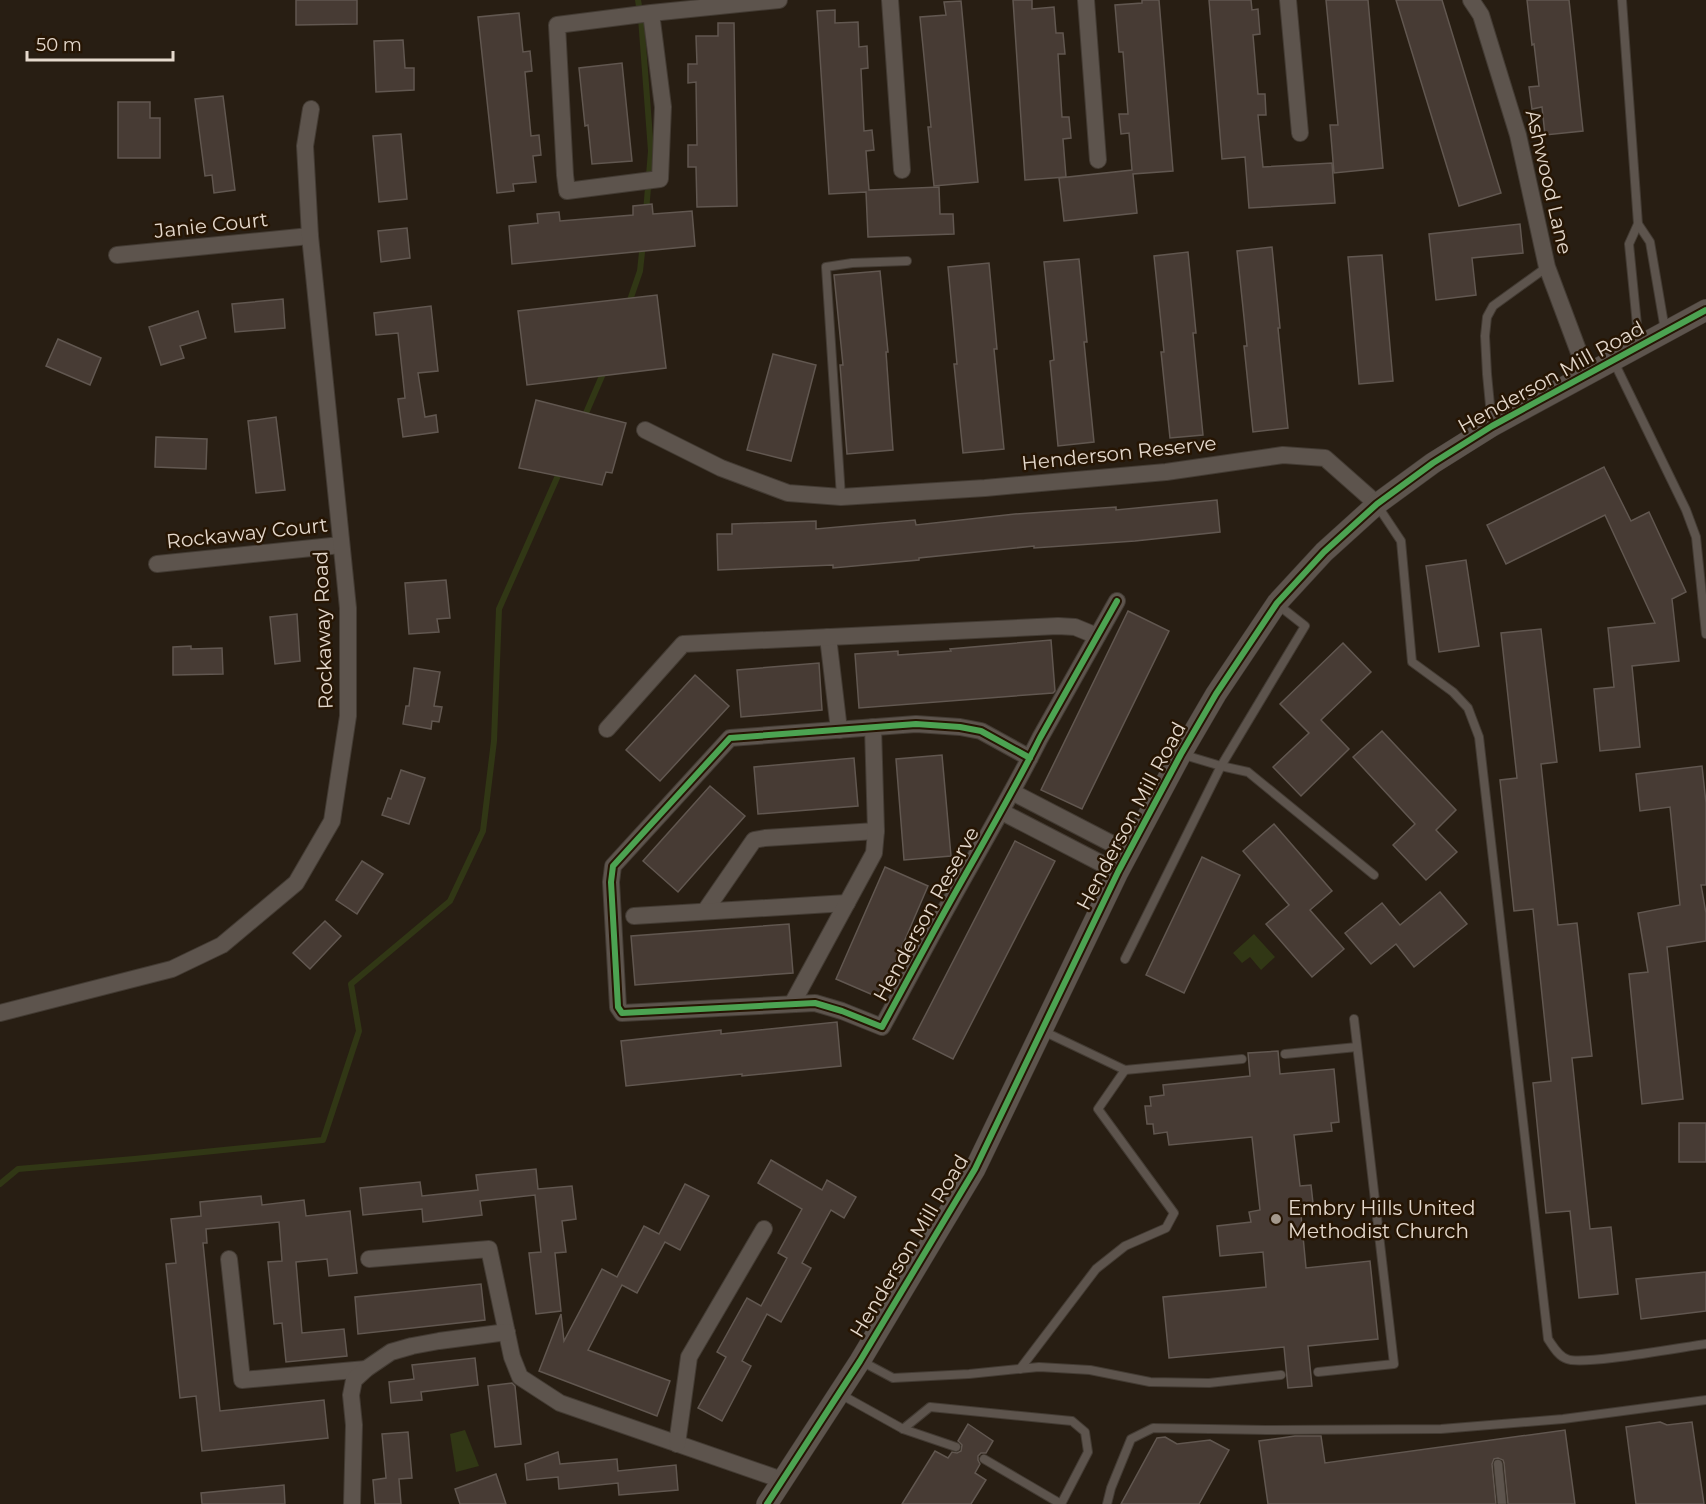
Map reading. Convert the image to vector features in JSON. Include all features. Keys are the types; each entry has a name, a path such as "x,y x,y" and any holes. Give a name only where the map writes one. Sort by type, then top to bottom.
{"street":[{"path":"651,12 663,107 660,179 567,191 557,25 651,12 779,0"},
{"path":"890,0 902,170"},
{"path":"1086,0 1098,160"},
{"path":"1288,0 1300,133"},
{"name":"Ashwood Lane","path":"1471,0 1481,15 1518,135 1547,267 1587,374"},
{"name":"Rockaway Road","path":"0,1013 172,969 222,945 296,883 332,821 348,716 348,609 310,236 305,146 311,109"},
{"name":"Janie Court","path":"117,255 310,236"},
{"name":"Henderson Mill Road","path":"767,1504 860,1361 975,1169 1128,852 1215,694 1277,603 1324,552 1377,504 1433,463 1492,426 1706,310"},
{"name":"Henderson Reserve","path":"645,430 721,468 788,493 841,497 974,489 1166,472 1283,455 1325,458 1377,504"},
{"name":"Rockaway Court","path":"157,564 341,544"},
{"name":"Henderson Reserve","path":"1030,758 981,731 916,724 730,738 613,866 611,882 618,1007 622,1014 815,1003 882,1027 1117,601"},
{"path":"607,729 683,644 1058,626 1075,627 1097,636"},
{"path":"828,638 838,730"},
{"path":"792,1004 874,853 876,831 873,727"},
{"path":"1012,792 1128,852"},
{"name":"Henderson Reserve","path":"1002,812 1118,872"},
{"path":"1070,847 1080,827"},
{"path":"705,912 754,840 876,831"},
{"path":"634,916 847,903"},
{"path":"677,1444 689,1357 764,1229"},
{"path":"369,1260 489,1249 512,1357 520,1377 560,1403 782,1480"},
{"path":"229,1259 242,1380 366,1369"},
{"path":"352,1504 354,1425 351,1395 354,1380 391,1352 412,1346 507,1332"}],"lane":[{"path":"1622,0 1638,224 1629,244 1639,346"},
{"path":"1638,224 1650,242 1665,332"},
{"path":"841,497 826,267 852,263 907,261"},
{"path":"1492,426 1486,364 1486,317 1493,306 1547,267"},
{"path":"1613,360 1686,510 1696,537 1706,634"},
{"path":"1377,504 1401,541 1412,662 1453,692 1468,708 1479,737 1548,1339 1557,1352 1568,1360 1591,1360 1706,1344"},
{"path":"1125,959 1221,766 1305,626 1277,603"},
{"path":"1181,753 1248,772 1374,875"},
{"path":"1318,1372 1394,1364 1354,1019"},
{"path":"1043,1030 1125,1070 1242,1059"},
{"path":"1285,1054 1357,1047"},
{"path":"1020,1369 1096,1269 1125,1246 1166,1228 1174,1213 1098,1109 1125,1070"},
{"path":"860,1361 893,1378 1039,1367 1090,1370 1150,1382 1209,1383 1281,1376"},
{"path":"839,1394 903,1429 956,1447"},
{"path":"1107,1504 1111,1488 1131,1440 1153,1428 1266,1430 1441,1428 1563,1419 1706,1400"},
{"path":"903,1429 930,1407 1072,1421 1085,1432 1089,1452 1061,1504 984,1459"},
{"path":"1498,1464 1502,1504"}],"shaded area":[{"path":"1254,934 1275,957 1261,970 1250,957 1242,963 1233,953"},
{"path":"465,1430 479,1466 456,1472 450,1434"}],"building":[{"path":"296,0 357,0 357,24 296,25"},
{"path":"1013,0 1032,0 1032,9 1054,7 1056,33 1063,33 1065,54 1058,54 1062,117 1069,117 1071,138 1063,139 1066,177 1025,180"},
{"path":"1142,0 1159,0 1173,171 1133,174 1137,213 1064,221 1059,178 1132,170 1129,133 1121,134 1119,114 1128,114 1123,52 1119,52 1115,5 1142,3"},
{"path":"1209,0 1251,0 1252,10 1258,9 1260,34 1253,35 1258,94 1265,94 1266,115 1258,115 1263,167 1332,163 1335,203 1249,208 1245,157 1222,159"},
{"path":"1326,0 1368,0 1383,168 1334,173 1330,125 1338,125"},
{"path":"1396,0 1442,0 1501,193 1459,206"},
{"path":"1527,0 1569,0 1583,131 1545,135 1542,107 1532,109 1529,87 1539,86"},
{"path":"961,1 978,182 934,186 928,127 931,127 920,17 946,15 944,2"},
{"path":"835,10 835,23 858,22 859,47 867,46 868,68 861,69 864,131 872,130 874,150 866,151 869,190 939,187 940,214 953,214 954,234 868,237 866,192 829,194 817,11"},
{"path":"519,13 523,52 530,51 532,71 525,72 531,136 539,135 541,155 533,156 536,182 513,184 514,191 497,193 478,17"},
{"path":"718,23 734,23 737,206 697,207 696,167 688,167 688,145 697,145 696,82 688,83 688,64 697,64 696,36 718,36"},
{"path":"403,40 405,68 414,68 414,90 376,92 374,41"},
{"path":"622,63 632,161 592,164 588,125 585,126 579,68"},
{"path":"223,96 235,190 214,193 212,175 205,176 195,99"},
{"path":"118,102 150,102 150,118 160,118 160,158 118,158"},
{"path":"401,134 407,199 379,202 373,136"},
{"path":"652,204 653,214 692,211 695,246 512,264 509,226 538,223 537,214 559,212 560,221 633,215 633,206"},
{"path":"1520,224 1523,253 1472,258 1476,295 1436,300 1429,234"},
{"path":"407,228 410,258 381,262 378,231"},
{"path":"1272,247 1288,428 1253,432 1237,251"},
{"path":"1188,252 1203,435 1170,438 1154,256"},
{"path":"1382,255 1393,381 1359,384 1348,257"},
{"path":"1079,259 1094,442 1058,446 1050,361 1054,360 1044,262"},
{"path":"989,263 997,349 994,349 1004,449 963,453 954,364 957,364 948,267"},
{"path":"880,271 888,352 886,352 893,450 847,454 840,365 843,365 834,275"},
{"path":"657,295 666,368 527,385 518,311"},
{"path":"283,299 285,328 235,332 232,304"},
{"path":"431,306 438,371 418,373 425,417 436,415 438,432 403,437 398,399 405,398 398,333 376,335 374,313"},
{"path":"198,311 206,338 180,346 184,358 161,365 149,327"},
{"path":"58,339 101,358 90,385 46,366"},
{"path":"773,354 816,365 791,461 747,450"},
{"path":"536,400 626,423 612,473 606,472 602,485 519,468"},
{"path":"276,417 285,490 256,493 248,421"},
{"path":"156,437 207,439 206,469 155,467"},
{"path":"1604,467 1631,521 1649,512 1686,592 1672,599 1679,661 1632,666 1640,747 1600,751 1594,689 1614,687 1608,628 1655,623 1605,515 1506,564 1487,525"},
{"path":"1217,500 1220,532 1135,541 1034,548 1034,546 833,568 833,565 718,570 717,534 732,534 732,524 816,521 816,529 915,520 916,525 1015,514 1116,507 1116,510"},
{"path":"1466,560 1479,646 1439,652 1426,566"},
{"path":"446,580 450,618 437,619 439,632 409,634 405,583"},
{"path":"1128,611 1169,631 1082,809 1041,790"},
{"path":"297,614 300,661 275,664 270,617"},
{"path":"1541,629 1557,762 1541,764 1558,925 1577,923 1592,1056 1572,1058 1590,1229 1611,1227 1618,1294 1579,1298 1570,1211 1546,1213 1533,1083 1551,1081 1533,909 1514,911 1500,780 1517,778 1501,633"},
{"path":"1051,640 1055,691 1053,693 859,708 855,654 898,651 898,655"},
{"path":"1343,643 1371,672 1321,720 1349,749 1301,796 1273,767 1309,733 1280,704"},
{"path":"191,646 191,649 222,648 223,674 173,675 173,647"},
{"path":"819,663 822,710 741,717 737,670"},
{"path":"414,668 440,672 434,706 442,707 439,722 432,721 431,729 403,724 406,706 409,706"},
{"path":"695,675 729,706 660,781 626,750"},
{"path":"1382,731 1456,810 1436,830 1457,852 1426,880 1393,845 1415,824 1353,757"},
{"path":"942,755 951,856 904,860 896,759"},
{"path":"854,758 858,806 758,814 754,767"},
{"path":"1702,766 1706,803 1706,885 1701,885 1706,913 1706,941 1667,947 1683,1099 1642,1104 1629,974 1648,972 1638,913 1680,905 1670,807 1640,811 1636,774"},
{"path":"401,770 425,778 409,824 382,815 388,798 391,799"},
{"path":"710,786 745,816 678,892 643,861"},
{"path":"1274,824 1332,891 1310,910 1344,949 1312,977 1266,924 1289,905 1243,851"},
{"path":"1015,841 1055,861 953,1059 913,1039"},
{"path":"1202,857 1240,875 1184,993 1146,975"},
{"path":"362,861 383,874 357,914 336,900"},
{"path":"885,867 928,886 880,998 836,979"},
{"path":"1440,892 1467,924 1414,967 1396,944 1371,964 1345,933 1382,903 1400,925"},
{"path":"325,921 341,936 310,969 293,953"},
{"path":"789,924 793,973 635,985 631,936"},
{"path":"837,1022 841,1066 626,1086 621,1041 721,1030 721,1034"},
{"name":"Embry Hills United Methodist Church","path":"1278,1051 1280,1074 1334,1069 1339,1122 1331,1123 1332,1131 1294,1135 1300,1186 1311,1185 1313,1203 1305,1204 1306,1215 1301,1215 1306,1268 1370,1261 1378,1339 1308,1346 1312,1386 1288,1388 1284,1347 1169,1358 1163,1297 1266,1287 1263,1252 1220,1256 1217,1226 1251,1222 1249,1212 1260,1210 1252,1137 1169,1145 1167,1132 1154,1134 1153,1124 1147,1124 1145,1106 1151,1106 1150,1097 1164,1095 1163,1085 1250,1076 1248,1053"},
{"path":"1679,1123 1706,1123 1706,1162 1679,1162"},
{"path":"771,1160 822,1190 827,1180 856,1197 844,1218 831,1210 802,1263 811,1268 781,1322 767,1314 742,1361 751,1366 722,1421 698,1408 726,1357 717,1352 747,1298 761,1306 787,1258 778,1253 802,1209 758,1183"},
{"path":"536,1169 538,1189 572,1186 576,1219 562,1221 566,1252 555,1253 561,1311 536,1314 529,1253 541,1252 535,1195 480,1201 482,1215 423,1222 422,1209 363,1215 360,1188 420,1182 422,1196 478,1190 476,1175"},
{"path":"685,1184 709,1196 680,1250 665,1242 637,1293 622,1285 588,1350 670,1381 657,1416 539,1371 561,1314 564,1341 602,1269 617,1277 644,1226 659,1234"},
{"path":"261,1196 262,1205 304,1200 306,1216 350,1211 357,1273 329,1276 327,1259 296,1262 302,1333 344,1329 347,1356 286,1362 282,1323 274,1324 268,1262 282,1261 279,1222 206,1229 207,1243 203,1243 220,1411 324,1400 328,1438 202,1451 196,1396 180,1398 166,1264 176,1263 171,1219 201,1216 200,1202"},
{"path":"1706,1272 1706,1311 1641,1319 1636,1279"},
{"path":"481,1284 485,1320 358,1334 355,1297"},
{"path":"475,1358 478,1385 421,1392 422,1400 391,1403 389,1382 414,1379 412,1365"},
{"path":"512,1383 515,1386 521,1444 495,1447 488,1386"},
{"path":"1660,1422 1667,1425 1692,1422 1704,1504 1636,1504 1626,1427"},
{"path":"968,1424 993,1441 986,1453 978,1456 980,1464 975,1473 986,1480 971,1504 902,1504 935,1451 948,1458 952,1452 961,1451 962,1445 958,1441"},
{"path":"1565,1430 1575,1504 1508,1504 1504,1463 1498,1458 1494,1459 1492,1464 1496,1504 1268,1504 1259,1441 1295,1436 1321,1436 1325,1463"},
{"path":"408,1432 412,1478 399,1479 401,1504 375,1504 373,1480 386,1478 382,1434"},
{"path":"1165,1437 1177,1444 1210,1440 1229,1450 1199,1504 1121,1504 1157,1438"},
{"path":"558,1452 560,1464 617,1459 618,1471 676,1465 678,1490 619,1495 618,1483 559,1489 558,1477 527,1480 525,1464"},
{"path":"496,1474 506,1504 460,1504 455,1489"},
{"path":"284,1485 285,1504 202,1504 201,1493"}],"waterway":[{"path":"638,0 651,151 646,212"},
{"path":"629,303 640,271 643,243"},
{"path":"583,420 605,369"},
{"path":"0,1184 18,1169 323,1140 359,1031 351,984 450,901 483,831 494,741 499,609 560,471"}],"cycle path":[{"path":"767,1504 860,1361 975,1169 1118,872 1216,694 1277,603 1324,552 1377,504 1433,463 1492,426 1706,310"},
{"path":"1030,758 981,731 916,724 730,738 613,866 611,882 618,1007 622,1013 815,1003 882,1027 1117,601"}],"place":[{"name":"Embry Hills United Methodist Church","path":"1276,1219"}]}
